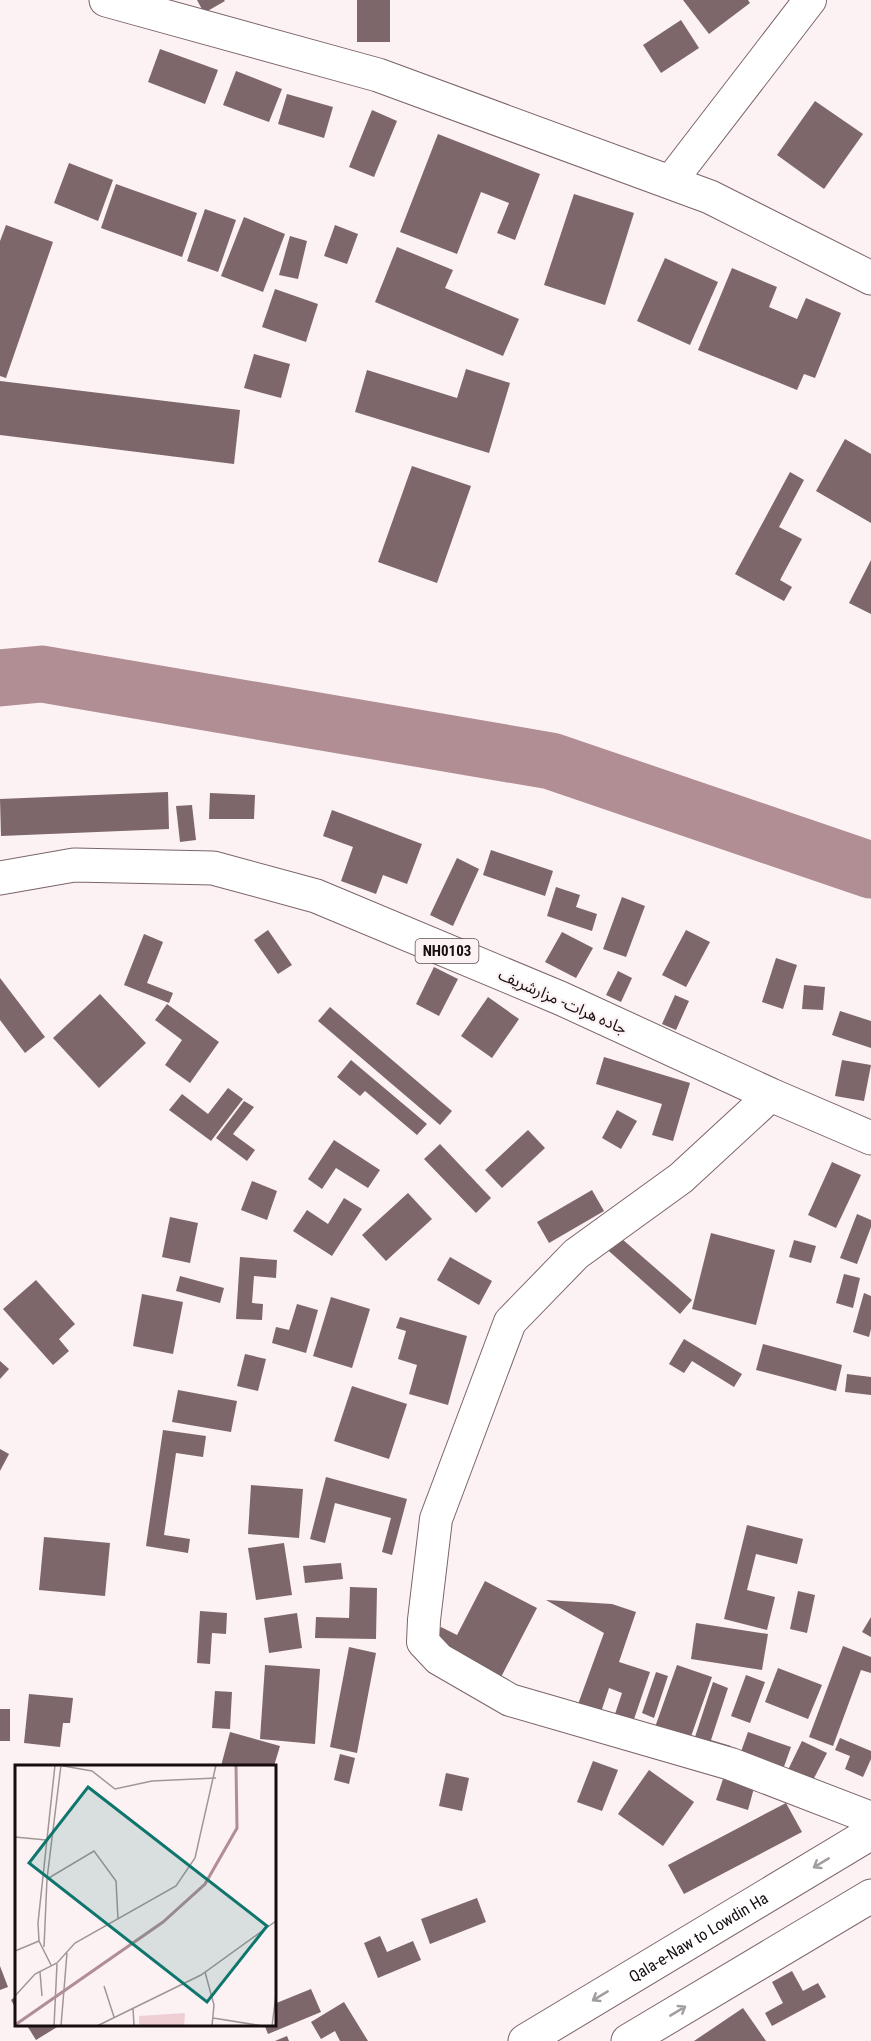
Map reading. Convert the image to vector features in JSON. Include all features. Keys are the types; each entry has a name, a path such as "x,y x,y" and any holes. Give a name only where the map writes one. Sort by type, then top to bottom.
{"main road":[{"path":"106,0 378,75 710,197 871,278"},
{"name":"جاده هرات- مزارشریف","path":"0,878 74,865 213,868 316,896 560,998 771,1095 871,1138"},
{"name":"Qala-e-Naw to Lowdin Ha","path":"525,2041 871,1833"},
{"path":"627,2041 871,1896"},
{"path":"714,1928 739,1974"}],"street":[{"path":"670,183 810,0"},
{"path":"771,1095 681,1178 576,1254 510,1322 436,1519 423,1642 439,1659 510,1700 731,1764 871,1818"}],"building":[{"path":"197,0 224,0 225,1 204,13"},
{"path":"357,0 390,0 390,42 357,42"},
{"path":"683,0 748,0 750,3 709,34"},
{"path":"681,20 699,48 661,73 643,45"},
{"path":"160,49 218,70 205,104 148,82"},
{"path":"236,71 282,89 269,122 223,105"},
{"path":"287,94 333,107 324,138 278,124"},
{"path":"815,101 863,134 824,189 777,155"},
{"path":"372,110 397,121 374,177 349,167"},
{"path":"438,134 540,174 515,240 497,233 509,203 481,192 457,254 400,232"},
{"path":"69,163 113,180 98,221 54,203"},
{"path":"116,184 197,213 182,257 101,228"},
{"path":"574,194 634,213 605,305 544,285"},
{"path":"205,209 236,220 218,272 187,261"},
{"path":"244,217 285,234 263,292 221,276"},
{"path":"6,225 53,242 6,378 0,376 0,241"},
{"path":"335,225 358,234 347,264 324,256"},
{"path":"290,236 307,241 298,279 279,275"},
{"path":"397,247 453,270 445,288 519,319 503,356 375,302"},
{"path":"665,258 718,282 690,345 637,321"},
{"path":"732,268 777,287 769,307 797,319 806,298 841,313 815,378 804,374 797,390 698,350"},
{"path":"275,289 318,304 306,342 262,327"},
{"path":"254,354 290,364 281,398 244,388"},
{"path":"466,369 510,383 489,453 355,412 367,370 457,398"},
{"path":"0,381 240,410 234,464 0,435"},
{"path":"845,439 871,454 871,523 816,491"},
{"path":"412,466 471,486 437,583 378,562"},
{"path":"790,472 804,480 779,527 802,539 780,580 792,587 784,601 735,574"},
{"path":"871,560 871,614 849,603"},
{"path":"168,792 169,829 1,836 0,799"},
{"path":"210,793 255,795 254,819 209,819"},
{"path":"192,805 196,840 180,842 176,806"},
{"path":"332,810 422,844 407,884 383,875 376,894 341,881 353,847 323,836"},
{"path":"491,850 553,871 545,896 483,875"},
{"path":"457,858 479,869 453,926 430,915"},
{"path":"556,887 580,895 576,907 597,914 592,931 547,916"},
{"path":"622,897 645,906 626,957 603,949"},
{"path":"268,930 292,965 278,974 254,940"},
{"path":"686,930 710,942 686,987 662,975"},
{"path":"562,932 593,948 576,978 545,962"},
{"path":"144,934 163,942 147,983 173,993 169,1003 124,985"},
{"path":"776,958 797,965 783,1009 762,1002"},
{"path":"434,967 458,979 439,1016 416,1004"},
{"path":"618,971 632,978 621,1002 606,995"},
{"path":"0,978 45,1037 25,1053 0,1020"},
{"path":"804,985 825,987 823,1010 802,1009"},
{"path":"100,994 146,1043 99,1088 53,1038"},
{"path":"675,995 689,1001 676,1030 662,1024"},
{"path":"488,997 519,1019 492,1058 461,1036"},
{"path":"167,1004 219,1042 190,1083 165,1065 182,1040 155,1020"},
{"path":"330,1007 452,1111 440,1125 318,1021"},
{"path":"840,1011 871,1021 871,1048 832,1035"},
{"path":"604,1057 690,1083 673,1141 652,1135 662,1104 596,1084"},
{"path":"351,1060 427,1124 417,1135 365,1091 360,1096 337,1077"},
{"path":"842,1060 871,1065 864,1101 835,1096"},
{"path":"228,1088 243,1099 211,1141 169,1110 182,1094 208,1114"},
{"path":"244,1101 254,1107 233,1134 255,1150 247,1161 216,1138"},
{"path":"617,1110 637,1121 621,1149 602,1138"},
{"path":"528,1130 545,1148 502,1188 485,1170"},
{"path":"334,1140 380,1170 368,1188 336,1168 322,1189 308,1179"},
{"path":"440,1144 491,1198 476,1213 424,1159"},
{"path":"832,1162 861,1175 836,1228 808,1215"},
{"path":"252,1181 277,1191 267,1220 241,1210"},
{"path":"592,1190 604,1211 549,1243 537,1222"},
{"path":"408,1193 432,1219 386,1261 362,1235"},
{"path":"344,1198 362,1209 332,1256 293,1231 307,1210 328,1224"},
{"path":"857,1214 871,1220 871,1227 857,1264 840,1258"},
{"path":"170,1217 198,1223 190,1263 162,1257"},
{"path":"614,1232 692,1300 680,1314 602,1245"},
{"path":"711,1233 775,1250 756,1325 692,1309"},
{"path":"794,1240 816,1246 811,1263 789,1257"},
{"path":"240,1257 277,1260 276,1278 254,1276 252,1303 263,1304 262,1320 236,1319"},
{"path":"450,1257 492,1281 479,1305 437,1280"},
{"path":"844,1274 860,1278 853,1308 836,1303"},
{"path":"180,1276 224,1288 220,1303 176,1291"},
{"path":"36,1280 75,1324 59,1339 69,1351 53,1365 3,1309"},
{"path":"864,1293 871,1296 869,1337 853,1332"},
{"path":"142,1294 183,1302 173,1354 133,1346"},
{"path":"331,1297 370,1309 352,1368 313,1356"},
{"path":"297,1304 318,1310 306,1353 272,1343 276,1327 289,1330"},
{"path":"400,1317 467,1336 448,1405 409,1394 417,1365 398,1359 406,1331 396,1328"},
{"path":"684,1339 742,1374 734,1387 692,1361 684,1373 669,1364"},
{"path":"763,1344 842,1365 836,1391 756,1370"},
{"path":"245,1354 266,1359 258,1391 237,1386"},
{"path":"0,1361 9,1369 0,1379"},
{"path":"847,1374 871,1377 871,1395 845,1392"},
{"path":"352,1386 407,1404 389,1459 334,1441"},
{"path":"178,1390 237,1401 231,1432 172,1422"},
{"path":"163,1430 206,1436 203,1457 176,1453 164,1535 190,1539 188,1553 146,1546"},
{"path":"0,1449 9,1454 0,1471"},
{"path":"326,1477 407,1499 392,1555 382,1552 391,1518 335,1503 325,1543 310,1539"},
{"path":"251,1485 303,1489 299,1538 248,1534"},
{"path":"747,1525 803,1539 797,1564 756,1554 747,1590 775,1597 767,1630 724,1619"},
{"path":"44,1537 110,1543 105,1596 39,1590"},
{"path":"284,1543 292,1595 256,1600 248,1548"},
{"path":"341,1563 343,1579 305,1583 303,1566"},
{"path":"485,1581 537,1608 500,1679 433,1644 441,1627 457,1635"},
{"path":"350,1587 377,1588 376,1639 315,1638 316,1617 349,1618"},
{"path":"798,1591 815,1595 807,1633 790,1629"},
{"path":"546,1600 612,1604 636,1612 619,1662 650,1672 632,1725 613,1720 622,1693 609,1688 600,1715 577,1707 604,1633"},
{"path":"200,1611 227,1613 226,1634 212,1633 210,1664 197,1663"},
{"path":"297,1613 302,1648 269,1653 264,1618"},
{"path":"871,1617 871,1637 862,1632"},
{"path":"696,1623 768,1634 762,1670 691,1659"},
{"path":"843,1646 871,1657 871,1673 861,1670 833,1746 809,1737"},
{"path":"349,1647 376,1653 357,1753 330,1747"},
{"path":"265,1665 320,1669 315,1744 260,1739"},
{"path":"677,1665 712,1677 689,1742 654,1730"},
{"path":"778,1668 822,1685 808,1719 765,1702"},
{"path":"656,1672 668,1676 654,1718 642,1713"},
{"path":"746,1675 765,1682 750,1723 731,1716"},
{"path":"713,1682 728,1688 711,1740 731,1746 728,1755 693,1743"},
{"path":"215,1691 232,1692 230,1729 212,1728"},
{"path":"29,1694 73,1698 70,1723 63,1723 60,1747 24,1743"},
{"path":"0,1709 10,1709 10,1741 0,1741"},
{"path":"230,1732 280,1746 274,1765 221,1765"},
{"path":"748,1732 791,1747 781,1775 738,1760"},
{"path":"840,1738 871,1751 871,1759 863,1777 845,1769 850,1756 835,1750"},
{"path":"802,1741 827,1753 810,1786 786,1774"},
{"path":"340,1754 355,1758 349,1784 334,1780"},
{"path":"593,1761 618,1770 602,1811 577,1802"},
{"path":"649,1770 694,1802 663,1846 618,1814"},
{"path":"446,1773 469,1778 462,1811 439,1806"},
{"path":"723,1779 754,1788 748,1810 716,1800"},
{"path":"786,1803 802,1832 684,1894 668,1865"},
{"path":"477,1898 486,1922 430,1944 421,1919"},
{"path":"380,1936 387,1952 413,1941 421,1960 378,1978 364,1943"},
{"path":"0,1966 8,1987 0,1990"},
{"path":"792,1971 803,1991 818,1983 826,1997 772,2026 765,2013 783,2003 772,1982"},
{"path":"311,1989 321,2012 268,2034 265,2026 276,2026 276,2003"},
{"path":"344,2002 368,2041 340,2041 335,2031 321,2039 311,2022"},
{"path":"743,2008 766,2041 694,2041"},
{"path":"27,2026 59,2026 36,2040"},
{"path":"287,2036 289,2041 275,2041"}],"waterway":[{"path":"0,678 42,674 551,761 871,870"}]}
